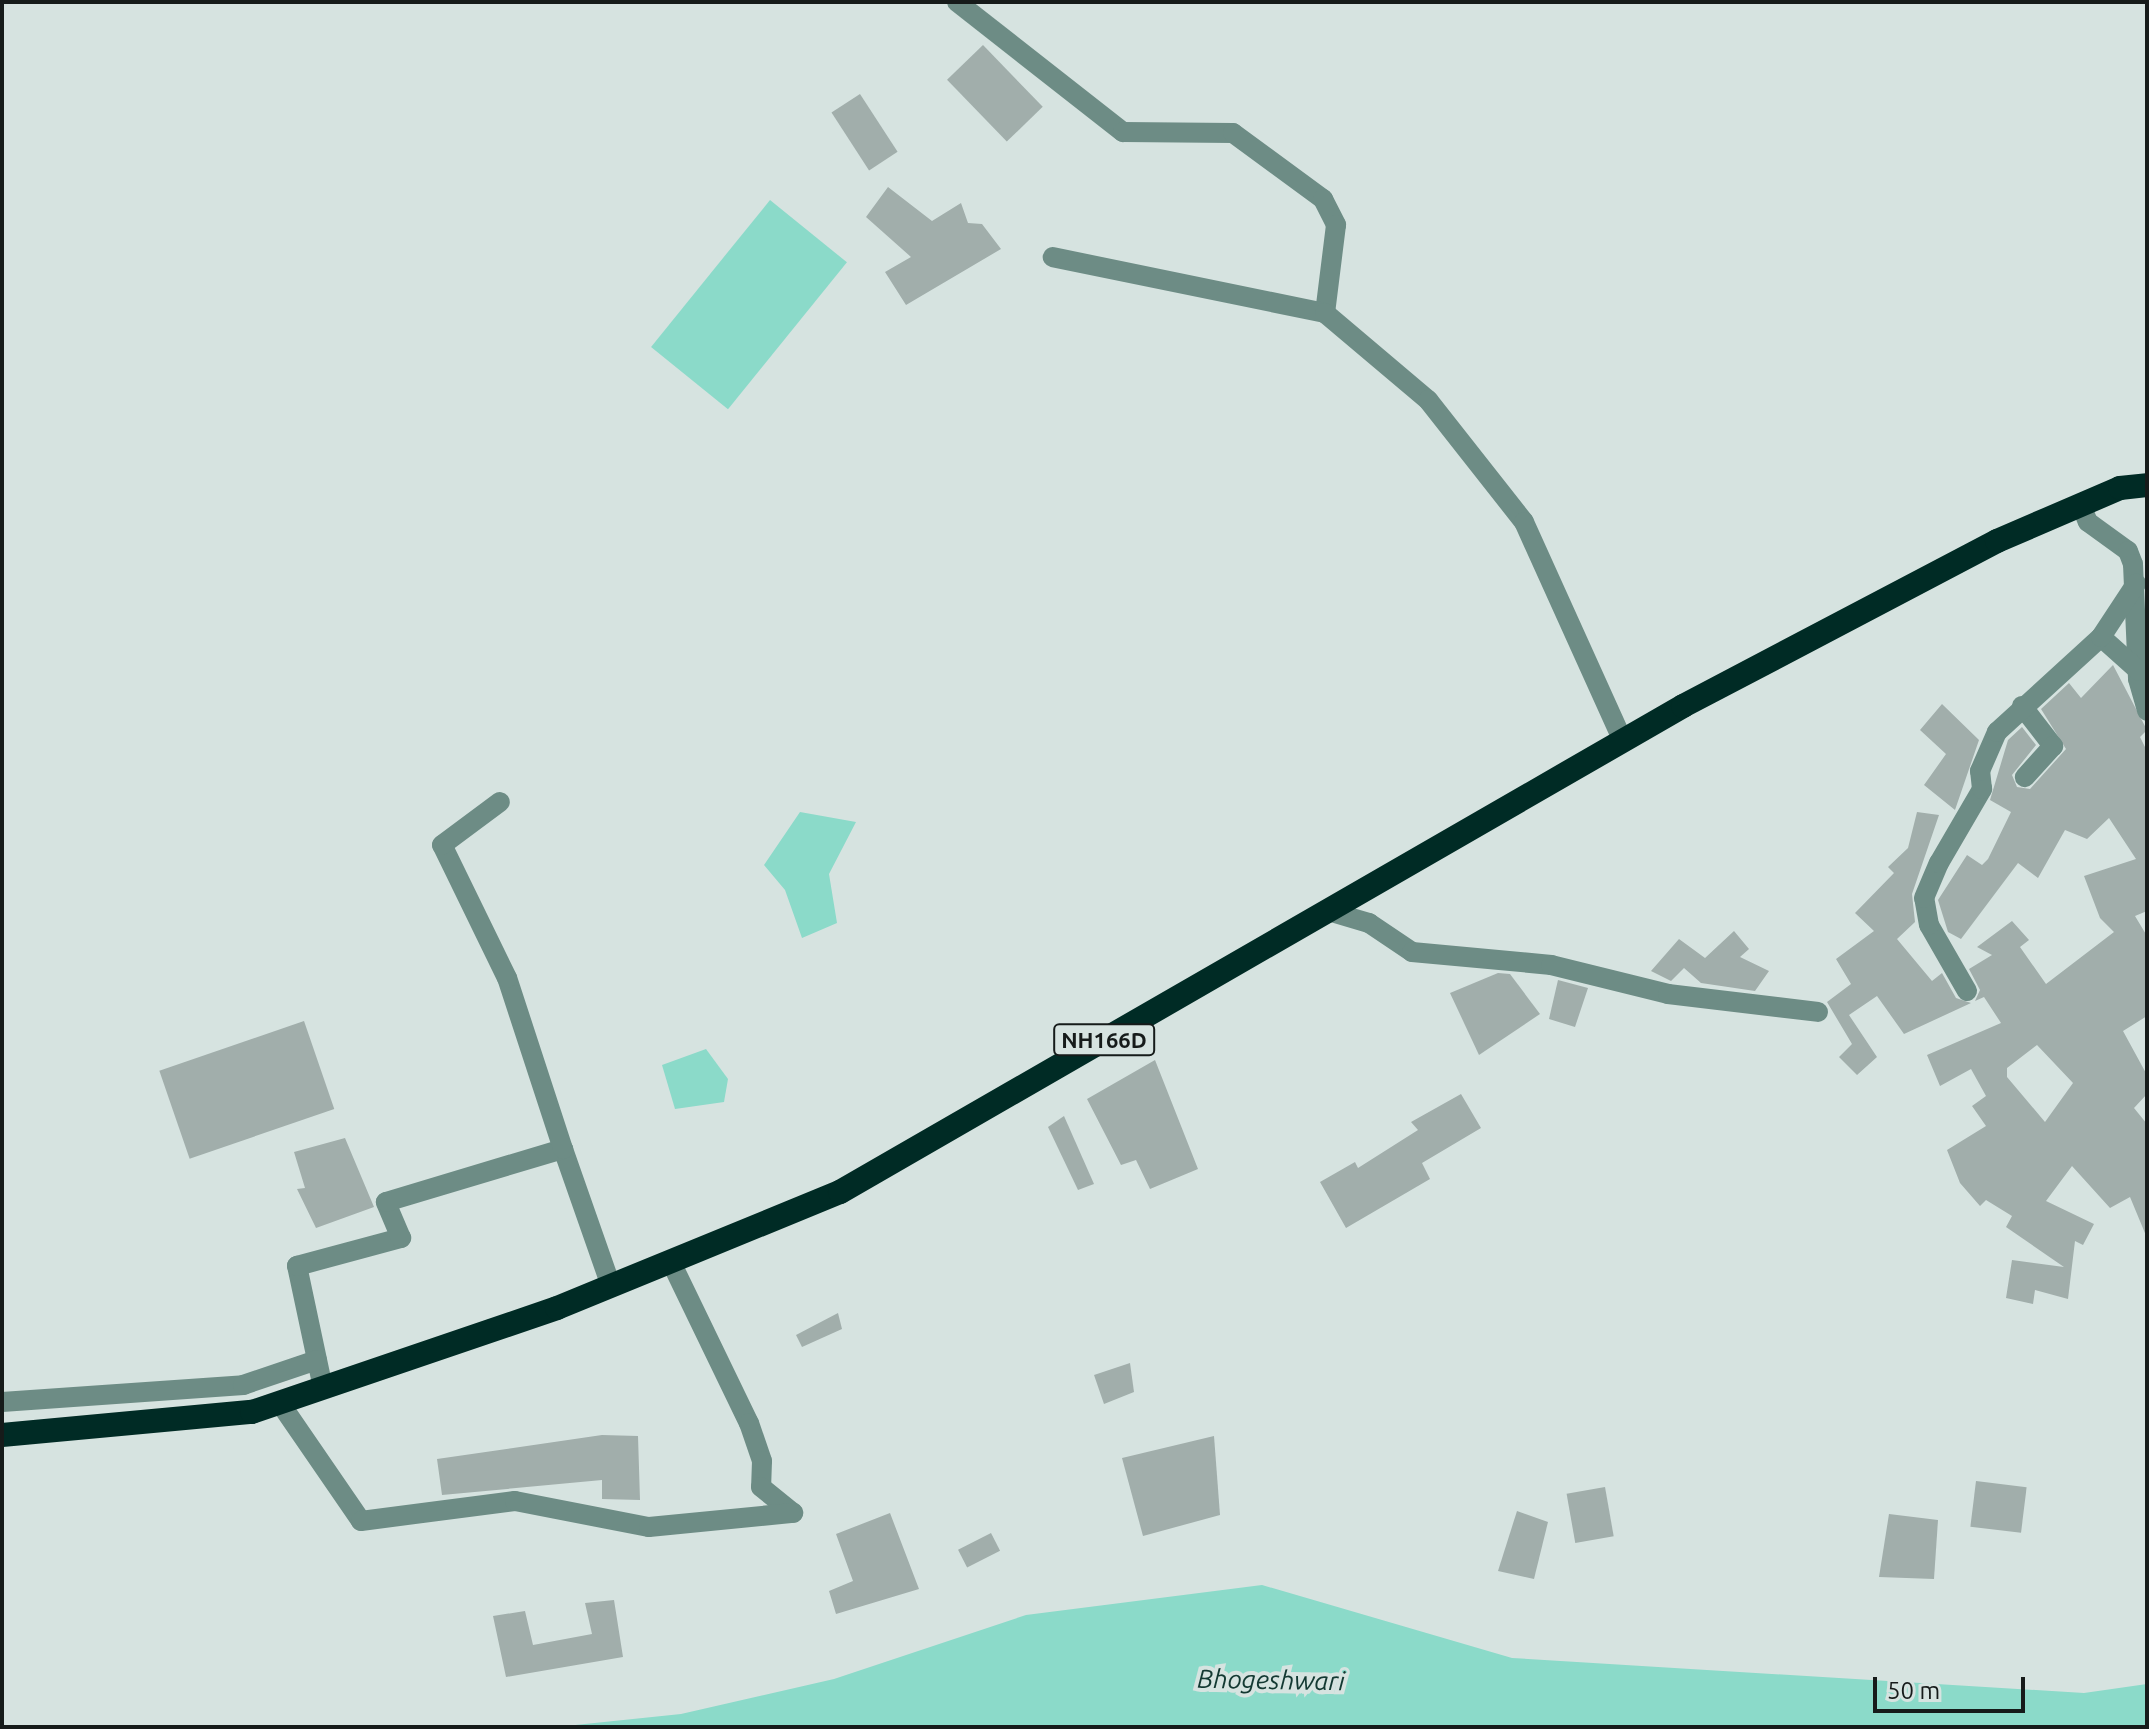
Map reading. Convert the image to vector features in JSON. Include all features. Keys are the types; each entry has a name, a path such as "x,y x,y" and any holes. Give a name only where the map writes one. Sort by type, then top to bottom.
{"highway":[{"name":"NH166D","path":"2,1435 252,1412 611,1286 840,1192 1623,741 1997,541 2081,505 2147,485"}],"street":[{"path":"957,2 1123,132 1233,133 1323,199 1336,225 1325,313"},
{"path":"1053,257 1325,313 1428,400 1524,522 1623,741"},
{"path":"2081,505 2088,522 2128,551 2136,584 2139,671 2147,711"},
{"path":"1967,991 1929,925 1924,898 1952,833 1982,789 1990,742 2022,706 2101,637 2136,584"},
{"path":"2101,637 2139,671"},
{"path":"2022,706 2053,746 2025,777"},
{"path":"500,802 442,845 507,978 611,1286"},
{"path":"1328,911 1369,923 1412,952 1551,965 1668,994 1818,1012"},
{"path":"323,1388 297,1266 401,1238 386,1202 563,1149"},
{"path":"280,1403 361,1521 515,1501 649,1527 793,1513 761,1487 762,1461 749,1423 671,1262"},
{"path":"2,1402 243,1385 317,1360"}],"water":[{"path":"770,200 847,262 728,409 651,347"},
{"path":"800,812 856,822 829,874 837,923 802,938 785,890 764,865"},
{"path":"706,1049 728,1079 724,1102 675,1109 662,1065"},
{"name":"Bhogeshwari","path":"1262,1585 1512,1658 2084,1693 2147,1684 2147,1727 556,1727 681,1714 834,1679 1026,1615"}],"building":[{"path":"983,45 1043,107 1007,142 947,80"},
{"path":"860,94 898,152 869,170 831,113"},
{"path":"888,187 932,221 961,203 968,223 982,224 1001,249 906,305 885,272 911,257 866,217"},
{"path":"2113,665 2147,730 2140,737 2147,751 2147,911 2135,916 2147,936 2147,1016 2123,1031 2147,1075 2147,1094 2134,1108 2147,1124 2147,1238 2130,1197 2110,1208 2072,1166 2046,1201 2094,1224 2083,1245 2075,1241 2068,1299 2035,1290 2033,1304 2006,1298 2012,1260 2064,1267 2006,1227 2012,1216 1986,1200 1980,1206 1960,1183 1947,1150 1986,1126 1972,1106 1986,1096 1971,1069 1940,1086 1927,1055 2001,1023 1984,997 1975,1001 1980,990 1969,969 1992,955 1977,947 2012,921 2029,940 2020,947 2046,984 2114,932 2100,918 2084,876 2136,859 2109,818 2087,839 2065,830 2038,878 2018,863 1961,939 1948,932 1938,900 1967,855 1982,865 1988,859 2011,812 1990,800 2008,740 2022,727 2036,745 2012,775 2017,787 2030,789 2066,749 2041,709 2069,683 2081,698","holes":["2037,1045 2073,1083 2045,1122 2007,1077 2007,1068"]},
{"path":"1942,704 1979,740 1955,810 1924,785 1946,754 1920,730"},
{"path":"1917,812 1939,815 1912,894 1915,922 1897,939 1932,981 1942,973 1956,998 1971,1003 1904,1034 1877,996 1849,1015 1877,1057 1857,1075 1839,1057 1852,1044 1827,1002 1851,984 1836,959 1874,931 1855,913 1894,873 1888,867 1908,848"},
{"path":"1734,931 1749,949 1740,957 1769,971 1755,991 1701,983 1684,968 1671,981 1651,971 1679,939 1705,958"},
{"path":"1498,973 1510,974 1540,1014 1479,1055 1450,993"},
{"path":"1558,980 1588,988 1575,1027 1549,1019"},
{"path":"304,1021 334,1109 190,1159 159,1071"},
{"path":"1155,1060 1198,1169 1150,1189 1136,1160 1121,1165 1087,1099"},
{"path":"1461,1094 1481,1128 1422,1163 1430,1179 1346,1228 1320,1182 1355,1162 1358,1168 1418,1130 1411,1122"},
{"path":"1064,1116 1094,1184 1078,1190 1048,1127"},
{"path":"345,1138 374,1207 316,1228 297,1189 305,1188 294,1152"},
{"path":"838,1313 842,1329 802,1347 796,1335"},
{"path":"1130,1363 1134,1392 1104,1404 1094,1375"},
{"path":"602,1435 638,1436 640,1500 602,1499 602,1480 442,1495 437,1459"},
{"path":"1214,1436 1220,1515 1143,1536 1122,1458"},
{"path":"1976,1481 2027,1487 2021,1533 1970,1527"},
{"path":"1605,1487 1614,1536 1575,1543 1567,1494"},
{"path":"1517,1511 1548,1522 1534,1579 1498,1571"},
{"path":"890,1513 919,1589 836,1614 829,1591 853,1581 836,1534"},
{"path":"1889,1514 1938,1520 1934,1579 1879,1577"},
{"path":"991,1533 1000,1551 967,1568 958,1550"},
{"path":"614,1600 623,1657 506,1677 493,1616 525,1611 533,1645 592,1634 585,1603"}]}
